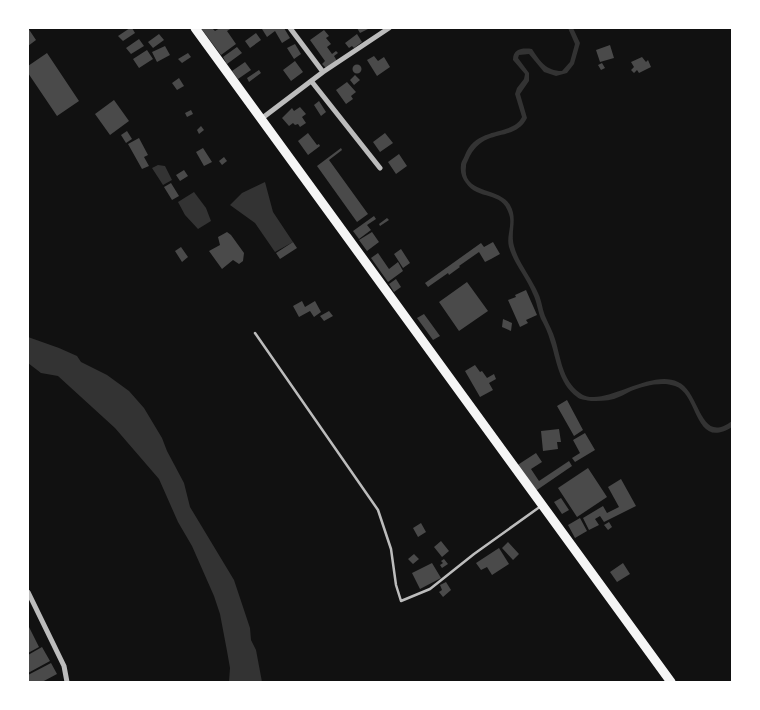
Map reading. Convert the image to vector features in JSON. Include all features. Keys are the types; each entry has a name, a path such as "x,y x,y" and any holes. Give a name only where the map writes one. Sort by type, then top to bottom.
{"main road":[{"path":"195,28 541,506 671,682"}],"street":[{"path":"290,28 323,72"},
{"path":"261,119 323,72 389,28"},
{"path":"312,82 380,168"},
{"path":"28,592 64,666 67,682"}],"lane":[{"path":"255,333 378,510 391,549 400,601 430,589 474,554 541,506"}],"shaded area":[{"path":"568,28 573,28 580,43 574,64 567,73 556,76 544,72 529,54 519,55 518,58 529,73 529,81 520,94 527,118 514,131 490,138 474,149 466,164 466,176 476,186 498,195 510,205 513,215 513,241 516,252 539,296 554,336 563,368 574,388 589,397 613,393 654,380 666,379 678,382 686,388 706,422 713,427 721,427 732,421 732,427 720,432 710,432 704,427 689,399 683,391 675,386 659,384 647,386 614,399 602,401 578,398 562,378 534,297 509,247 510,218 506,207 495,198 471,189 462,177 461,164 470,146 486,135 511,127 522,117 515,94 525,74 513,60 515,53 522,49 532,49 548,67 556,71 562,71 570,62 575,44"},
{"path":"158,165 165,166 172,180 163,185 152,168"},
{"path":"265,182 273,212 293,242 275,252 255,223 230,205 242,193"},
{"path":"194,192 206,208 211,221 198,229 185,215 178,202"},
{"path":"28,337 77,356 81,362 107,375 129,391 144,408 162,438 184,483 190,507 234,580 250,628 251,640 256,650 262,682 229,682 230,668 220,614 214,596 159,479 115,428 58,376 41,373 28,363"}],"building":[{"path":"28,28 36,40 28,46"},
{"path":"130,28 135,33 123,41 118,36"},
{"path":"201,28 212,28 215,31 220,28 232,28 227,31 236,44 221,55"},
{"path":"284,28 290,38 282,43 275,31 267,37 262,29"},
{"path":"357,28 370,28 360,33"},
{"path":"324,30 329,36 326,38 331,44 327,47 332,54 336,51 338,53 334,56 337,61 326,68 322,64 325,61 310,40"},
{"path":"256,33 261,40 250,48 245,41"},
{"path":"159,34 164,40 153,48 148,42"},
{"path":"357,34 362,42 354,48 352,46 349,48 345,43"},
{"path":"139,39 144,46 131,54 126,48"},
{"path":"295,44 301,54 294,59 287,48"},
{"path":"610,45 614,58 600,62 596,50"},
{"path":"165,46 170,55 157,62 152,52"},
{"path":"237,47 242,53 227,64 223,57"},
{"path":"147,50 153,59 139,68 133,59"},
{"path":"47,53 79,101 57,116 28,73 28,66"},
{"path":"188,53 191,57 182,63 178,59"},
{"path":"374,56 378,61 384,57 390,67 377,76 367,60"},
{"path":"642,57 646,62 648,60 651,67 639,73 637,70 634,73 631,70 634,67 631,62"},
{"path":"295,61 303,72 291,81 283,70"},
{"path":"245,62 251,70 238,79 232,71"},
{"path":"602,63 605,68 601,70 598,65"},
{"path":"357,65 361,69 357,73 353,69"},
{"path":"259,70 261,73 249,82 247,78"},
{"path":"355,75 360,80 354,85 350,80"},
{"path":"179,78 184,86 177,90 172,83"},
{"path":"347,82 356,92 351,96 353,99 346,104 336,90"},
{"path":"114,100 129,121 110,135 95,114"},
{"path":"319,101 326,112 321,116 314,105"},
{"path":"300,107 306,114 302,117 306,123 300,127 298,124 295,125 293,123 289,126 282,118 292,108 294,111"},
{"path":"191,110 193,114 187,117 185,113"},
{"path":"201,126 204,130 199,134 197,130"},
{"path":"127,131 132,139 126,143 121,135"},
{"path":"308,133 317,145 319,144 320,146 308,155 298,141"},
{"path":"385,133 393,143 380,152 373,142"},
{"path":"139,138 148,155 144,157 149,166 142,169 128,144"},
{"path":"203,148 212,162 204,166 196,152"},
{"path":"341,148 342,150 329,160 368,214 357,222 317,166"},
{"path":"399,154 407,166 396,174 388,162"},
{"path":"224,157 227,161 222,165 219,161"},
{"path":"184,170 188,176 180,181 176,175"},
{"path":"171,183 179,196 172,200 164,187"},
{"path":"374,216 376,219 367,225 371,230 359,239 353,231"},
{"path":"387,218 389,220 380,226 379,224"},
{"path":"227,232 244,253 243,261 239,264 233,260 222,269 209,251 220,245 218,237"},
{"path":"372,232 379,242 367,251 359,240"},
{"path":"293,242 297,248 280,259 276,253"},
{"path":"493,242 500,254 485,262 479,252 449,275 448,273 428,287 425,283 481,243 484,247"},
{"path":"181,247 188,257 182,262 175,251"},
{"path":"401,249 410,263 403,268 394,254"},
{"path":"378,253 389,269 398,262 403,271 388,282 371,258"},
{"path":"396,279 401,287 394,292 389,284"},
{"path":"467,282 488,311 459,331 439,302"},
{"path":"526,290 537,315 526,320 528,323 520,327 508,300"},
{"path":"302,301 305,307 315,301 321,312 314,317 310,311 299,317 293,306"},
{"path":"329,311 333,316 324,321 320,316"},
{"path":"424,314 440,336 433,340 417,318"},
{"path":"503,319 512,323 511,331 502,327"},
{"path":"475,365 487,378 494,374 496,379 489,383 493,390 480,397 465,371"},
{"path":"567,400 583,430 574,436 557,406"},
{"path":"559,429 561,442 557,442 558,449 543,451 541,431"},
{"path":"585,433 595,450 575,462 572,458 580,453 573,440"},
{"path":"536,453 542,462 531,469 539,481 569,461 572,466 534,492 516,466"},
{"path":"588,468 607,497 577,517 558,488"},
{"path":"621,479 636,506 604,522 600,516 595,519 599,525 589,530 583,518 603,506 607,513 619,507 608,487"},
{"path":"561,498 569,510 562,514 554,502"},
{"path":"580,518 587,531 575,538 568,525"},
{"path":"609,522 612,527 608,530 604,525"},
{"path":"421,523 426,532 418,537 413,528"},
{"path":"441,541 449,551 442,557 434,547"},
{"path":"508,542 519,554 513,560 502,548"},
{"path":"499,548 509,564 492,575 487,567 481,570 476,563"},
{"path":"414,554 419,559 413,564 408,559"},
{"path":"444,559 448,564 442,568 440,565"},
{"path":"432,563 441,578 420,589 412,573"},
{"path":"623,563 630,574 617,582 610,572"},
{"path":"446,582 451,590 443,597 439,592 442,590 440,585"},
{"path":"28,625 39,647 28,653"},
{"path":"42,647 50,661 28,673 28,655"},
{"path":"51,663 57,674 42,682 28,682 28,675"}]}
